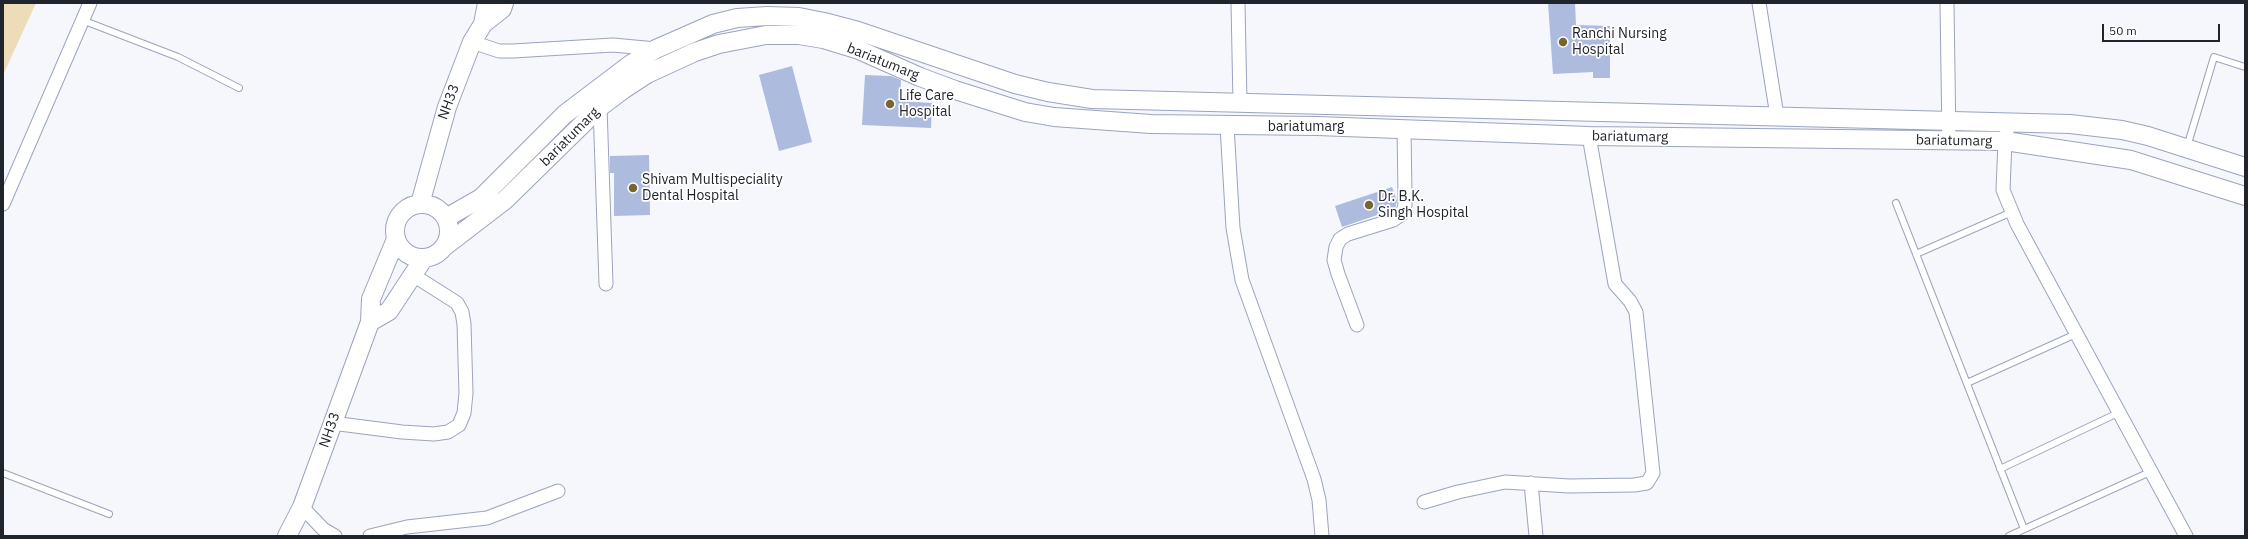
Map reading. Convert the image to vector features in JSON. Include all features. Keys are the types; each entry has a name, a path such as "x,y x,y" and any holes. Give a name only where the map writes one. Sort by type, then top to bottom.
{"main road":[{"name":"NH33","path":"420,204 438,135 472,42 483,24 488,3"},
{"path":"483,24 502,9 504,3"},
{"name":"bariatumarg","path":"446,218 468,207 491,190 565,114 614,75 656,49 713,24 737,18 767,16 800,17 858,30 984,74 1048,92 1092,99 2070,124 2122,130 2187,147 2245,167"},
{"name":"bariatumarg","path":"445,246 506,200 600,107 647,74 695,52 719,44 760,36 799,36 823,39 858,50 920,77 1025,112 1054,117 1116,122 1227,126 1317,126 1589,136 2004,142 2131,160 2245,196"},
{"path":"420,204 435,208 446,218 449,227 445,246 436,254 424,258 412,256 402,249 396,239 395,227 400,216 409,208 420,204"},
{"name":"NH33","path":"287,536 302,507 370,322 371,299 396,239"},
{"path":"370,322 389,311 424,258"}],"street":[{"path":"3,204 90,3"},
{"path":"1238,3 1240,103"},
{"path":"1759,3 1777,116"},
{"path":"1947,3 1950,120 1949,141"},
{"path":"472,42 499,50 513,51 613,45 656,49"},
{"path":"600,107 606,284"},
{"path":"2009,122 2004,142 2003,190 2012,212 2150,472 2186,536"},
{"path":"1227,126 1233,228 1242,280 1314,479 1319,500 1322,536"},
{"path":"1357,326 1334,260 1336,247 1340,239 1348,234 1393,220 1402,214 1405,205 1404,129"},
{"path":"1424,502 1488,484 1505,482 1569,486 1634,485 1647,483 1653,473 1636,312 1630,301 1615,284 1589,136"},
{"path":"332,423 402,432 434,434 448,432 459,425 464,413 466,393 464,324 462,312 457,303 413,274"},
{"path":"1531,483 1536,536"},
{"path":"370,536 407,527 487,518 558,491"},
{"path":"302,507 323,529 335,536"}],"lane":[{"path":"82,20 178,57 239,88"},
{"path":"2187,147 2214,57 2245,67"},
{"path":"1896,203 2024,529"},
{"path":"1916,254 2012,212"},
{"path":"1967,383 2076,334"},
{"path":"2000,468 2118,412"},
{"path":"2009,536 2150,472"},
{"path":"3,473 109,514"}],"shaded area":[{"path":"3,3 36,3 3,75"}],"building":[{"path":"1548,3 1575,3 1576,25 1610,26 1610,78 1593,78 1593,72 1553,74"},
{"path":"792,66 812,142 779,151 759,75"},
{"path":"865,75 891,76 901,80 900,101 932,103 931,128 862,125"},
{"path":"649,155 650,215 614,216 614,173 610,173 610,156"},
{"path":"1392,187 1397,201 1395,209 1342,227 1335,206"}],"place":[{"name":"Ranchi Nursing Hospital","path":"1563,42"},
{"name":"Life Care Hospital","path":"890,104"},
{"name":"Shivam Multispeciality Dental Hospital","path":"633,188"},
{"name":"Dr. B.K. Singh Hospital","path":"1369,205"}]}
